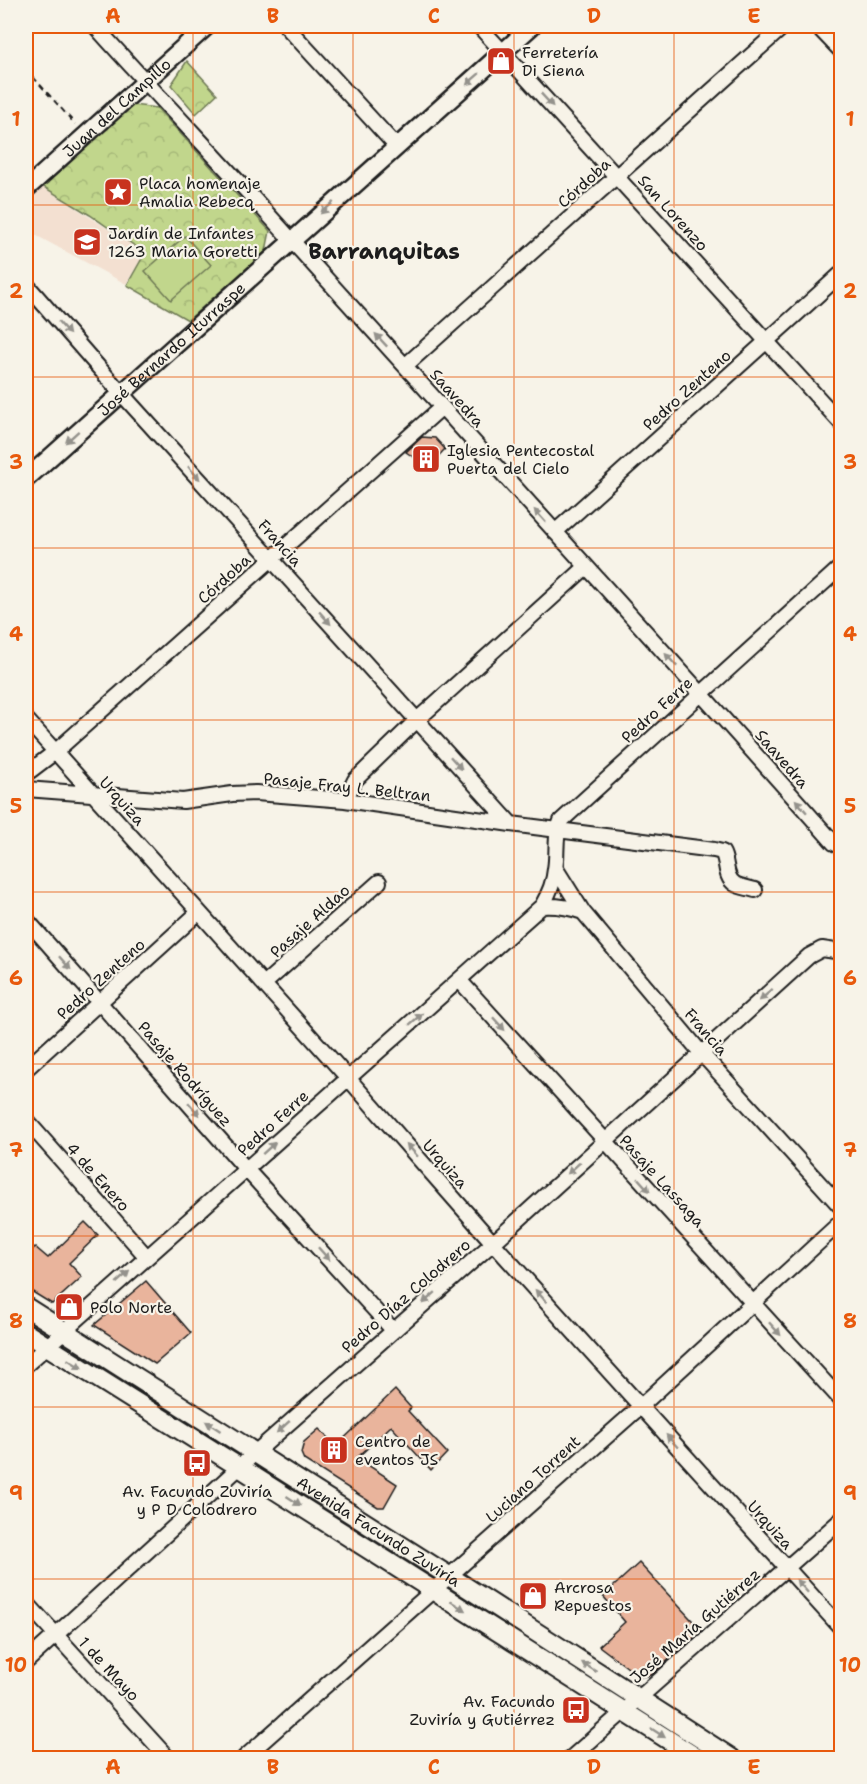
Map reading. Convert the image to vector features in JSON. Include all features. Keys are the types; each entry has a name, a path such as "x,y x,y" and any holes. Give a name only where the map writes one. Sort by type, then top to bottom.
{"main road":[{"name":"Avenida Facundo Zuviría","path":"26,1307 732,1758"},
{"name":"Avenida Facundo Zuviría","path":"26,1333 697,1758"}],"street":[{"name":"Saavedra","path":"95,26 701,692 834,843 842,847"},
{"name":"Juan del Campillo","path":"26,189 207,26"},
{"path":"286,26 396,146"},
{"name":"San Lorenzo","path":"479,26 842,424"},
{"name":"José Bernardo Iturraspe","path":"26,479 291,239 532,26"},
{"name":"Córdoba","path":"405,366 784,26"},
{"path":"817,26 842,52"},
{"name":"Pedro Zenteno","path":"555,532 842,273"},
{"name":"Francia","path":"26,284 121,393 511,824"},
{"name":"Córdoba","path":"26,774 55,752 442,407"},
{"name":"Pedro Ferre","path":"26,1365 542,906 551,890 556,869 557,829 567,814 842,566"},
{"path":"345,800 355,780 417,720 586,567"},
{"name":"Urquiza","path":"26,719 493,1243 842,1629"},
{"name":"Pasaje Fray L. Beltran","path":"26,789 183,801 256,793 345,800 557,829 722,852 726,858 729,878 735,884 755,890"},
{"name":"Francia","path":"556,869 583,912 702,1054 842,1208"},
{"name":"Pasaje Aldao","path":"264,984 379,882"},
{"path":"542,906 570,907 583,912"},
{"name":"Pedro Zenteno","path":"26,1069 198,913"},
{"name":"Pasaje Rodríguez","path":"26,919 393,1330"},
{"name":"Pedro Díaz Colodrero","path":"26,1662 255,1453 493,1243 809,956 822,949 842,952"},
{"name":"Pasaje Lassaga","path":"460,981 842,1401"},
{"name":"4 de Enero","path":"26,1120 146,1256"},
{"name":"Luciano Torrent","path":"244,1758 640,1406 842,1221"},
{"name":"José María Gutiérrez","path":"571,1758 842,1519"},
{"name":"1 de Mayo","path":"26,1602 168,1758"}],"path":[{"path":"26,69 85,135"}],"shaded area":[{"name":"Jardín de Infantes 1263 Maria Goretti","path":"42,186 145,253 126,284 26,230 26,200"}],"green space":[{"path":"187,61 217,94 196,114 171,85"},
{"path":"132,105 157,108 270,231 266,251 188,320 127,285 145,253 90,215 42,186"},
{"path":"185,236 211,265 171,300 145,271"}],"building":[{"name":"Iglesia Pentecostal Puerta del Cielo","path":"422,437 435,438 445,449 428,467 406,452"},
{"path":"85,1222 98,1235 69,1263 82,1277 52,1304 26,1288 26,1256 35,1247 48,1258"},
{"path":"146,1281 191,1333 155,1364 94,1325"},
{"name":"Centro de eventos JS","path":"395,1390 411,1408 408,1411 447,1453 431,1470 391,1426 357,1458 397,1484 384,1507 378,1507 304,1460 301,1453 304,1442 319,1429 336,1446"},
{"path":"639,1563 702,1631 651,1675 640,1677 599,1646 625,1622 603,1596"}],"place":[{"name":"Ferretería Di Siena","path":"501,61"},
{"name":"Placa homenaje Amalia Rebecq","path":"118,192"},
{"name":"Jardín de Infantes 1263 Maria Goretti","path":"87,242"},
{"name":"Iglesia Pentecostal Puerta del Cielo","path":"426,459"},
{"name":"Polo Norte","path":"69,1307"},
{"name":"Centro de eventos JS","path":"334,1450"},
{"name":"Av. Facundo Zuviría y P D Colodrero","path":"197,1463"},
{"name":"Arcrosa Repuestos","path":"533,1596"},
{"name":"Av. Facundo Zuviría y Gutiérrez","path":"576,1710"}],"district":[{"name":"Barranquitas","path":"384,251"}]}
